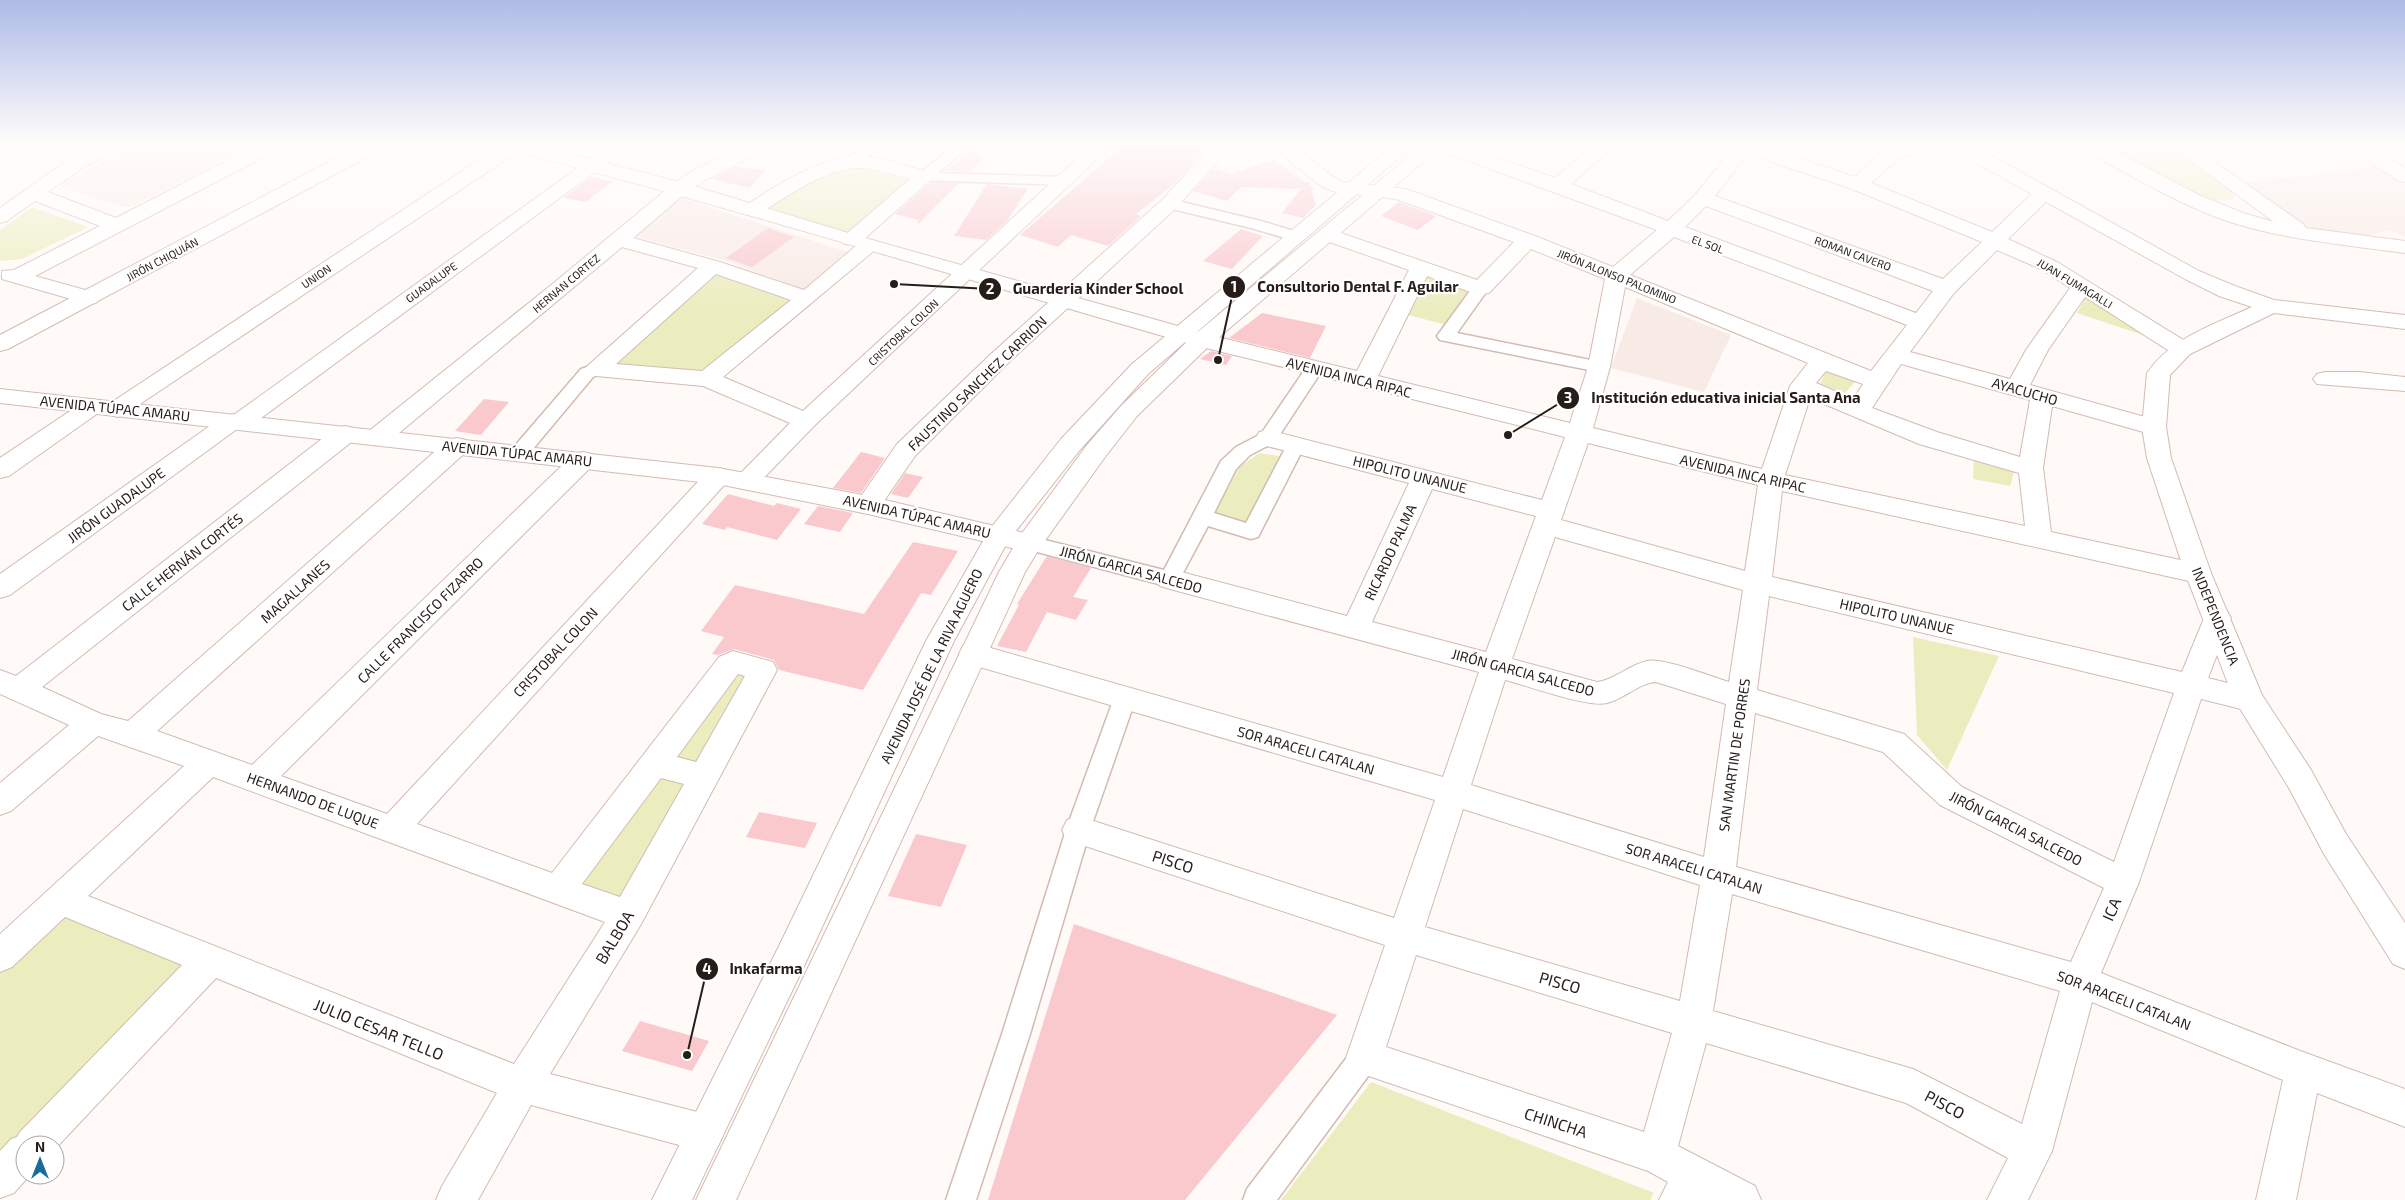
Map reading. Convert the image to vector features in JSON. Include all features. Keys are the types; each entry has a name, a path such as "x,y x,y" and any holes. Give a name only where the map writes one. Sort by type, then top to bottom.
{"street":[{"path":"0,217 25,200"},
{"path":"50,200 117,225"},
{"path":"9,275 117,225 165,200"},
{"name":"JIRÓN CHIQUIÁN","path":"0,344 272,200"},
{"name":"UNION","path":"117,409 430,200"},
{"name":"GUADALUPE","path":"236,422 543,200"},
{"name":"HERNAN CORTEZ","path":"378,437 666,200"},
{"name":"AVENIDA INCA RIPAC","path":"719,200 1178,334 1314,369 1771,480 2198,573"},
{"path":"752,210 769,200"},
{"path":"707,379 807,298 901,200"},
{"name":"CRISTOBAL COLON","path":"747,480 806,421 1045,200"},
{"name":"FAUSTINO SANCHEZ CARRION","path":"868,505 906,450 999,359 1066,300 1173,200"},
{"name":"AVENIDA JOSÉ DE LA RIVA AGUERO","path":"716,1200 1012,572 1014,539 1070,445 1105,405 1178,334 1338,200"},
{"name":"AVENIDA JOSÉ DE LA RIVA AGUERO","path":"672,1200 940,641 981,564 1014,539 1096,451 1129,411 1202,340 1369,200"},
{"name":"JIRÓN ALONSO PALOMINO","path":"1417,200 1528,240 1822,361 1876,381"},
{"name":"EL SOL","path":"1594,200 1919,322"},
{"path":"1258,1200 1364,1058 1496,664 1579,433 1599,367 1616,276 1670,230 1701,200"},
{"name":"ROMAN CAVERO","path":"1708,200 1946,288"},
{"name":"JUAN FUMAGALLI","path":"1896,200 1995,240 2008,248 2050,266 2182,349"},
{"path":"1858,410 1876,381 1946,288 2037,200"},
{"path":"2057,200 2192,275 2227,291 2272,306 2405,322"},
{"path":"2194,200 2258,224 2304,233 2405,247"},
{"path":"2257,200 2304,233"},
{"path":"1169,204 1255,224 1295,236"},
{"path":"1328,235 1481,288"},
{"path":"618,240 713,266 807,298"},
{"path":"1528,240 1481,288 1446,336 1599,367"},
{"path":"520,452 587,373 596,369 713,266"},
{"path":"1364,381 1421,268"},
{"path":"9,275 88,298"},
{"path":"2018,388 2037,350 2081,287"},
{"name":"INDEPENDENCIA","path":"2272,306 2182,349 2159,373 2154,427 2159,458 2198,573 2249,699 2300,779 2335,844 2405,953"},
{"name":"AYACUCHO","path":"1896,355 2154,427"},
{"name":"SAN MARTIN DE PORRES","path":"1656,1155 1694,1020 1718,876 1771,480 1802,386 1822,361"},
{"path":"596,369 707,379 806,421"},
{"path":"1170,579 1228,466 1243,451 1268,438 1314,369"},
{"path":"2325,379 2359,379 2405,384"},
{"path":"1802,386 1928,438 2031,468"},
{"name":"AVENIDA TÚPAC AMARU","path":"0,396 520,452 747,480 868,505 1014,539"},
{"path":"2039,538 2031,468 2042,396"},
{"path":"0,470 93,406"},
{"name":"JIRÓN GUADALUPE","path":"0,588 236,422"},
{"name":"CALLE HERNÁN CORTÉS","path":"10,685 345,434"},
{"name":"HIPOLITO UNANUE","path":"1268,438 1424,478 1758,583 2249,699"},
{"path":"1203,517 1251,532 1296,445"},
{"name":"MAGALLANES","path":"133,735 457,446"},
{"name":"CALLE FRANCISCO FIZARRO","path":"257,780 583,460"},
{"name":"CRISTOBAL COLON","path":"393,829 718,476"},
{"name":"RICARDO PALMA","path":"1356,627 1424,478"},
{"name":"JIRÓN GARCIA SALCEDO","path":"1014,539 1496,664 1596,693 1604,693 1649,671 1656,672 1898,745 1951,796 2123,882"},
{"name":"ICA","path":"2007,1200 2033,1151 2080,981 2123,882 2191,685 2217,618"},
{"name":"SOR ARACELI CATALAN","path":"973,654 1454,793 1718,876 2080,981 2303,1070 2405,1108"},
{"name":"BALBOA","path":"456,1200 522,1085 628,915 763,670 733,662 728,665 654,763"},
{"name":"HERNANDO DE LUQUE","path":"10,685 93,723 133,735 628,915"},
{"path":"961,1200 1016,1034 1078,830 1125,698"},
{"path":"0,802 93,723"},
{"path":"0,956 208,763"},
{"path":"559,889 654,763 705,777"},
{"name":"PISCO","path":"1078,830 1406,937 1694,1020 1913,1086 2033,1151"},
{"name":"JULIO CESAR TELLO","path":"61,900 522,1085 705,1134"},
{"path":"43,1135 210,961"},
{"name":"CHINCHA","path":"1364,1058 1656,1155 1686,1187 1742,1200"},
{"path":"2276,1200 2303,1070"},
{"path":"0,1180 15,1164"}],"shaded area":[{"path":"102,200 146,200 132,207 122,207"},
{"path":"687,200 848,252 807,291 727,261 632,236 676,201"},
{"path":"2266,200 2405,200 2405,237 2391,230 2366,236 2324,231 2301,224"},
{"path":"1637,298 1731,335 1704,392 1611,368"}],"green space":[{"path":"778,200 891,200 847,237 766,206"},
{"path":"32,207 88,227 22,259 0,261 0,230"},
{"path":"712,272 794,301 699,374 611,367"},
{"path":"1425,275 1469,289 1447,325 1404,314"},
{"path":"2085,298 2152,338 2077,313"},
{"path":"1827,370 1855,382 1845,393 1820,384"},
{"path":"1260,453 1285,457 1247,527 1213,516 1240,466"},
{"path":"1974,457 2015,469 2010,486 1973,479"},
{"path":"1913,637 1999,656 1947,770 1917,735"},
{"path":"732,665 762,672 625,908 566,886"},
{"path":"55,916 68,916 185,963 30,1135 15,1135 15,1151 0,1168 0,966"},
{"path":"1371,1082 1654,1193 1650,1200 1281,1200"}],"building":[{"path":"911,200 942,200 917,225 918,220 895,214"},
{"path":"977,200 1021,200 1008,220 986,240 954,236"},
{"path":"1060,200 1154,200 1136,214 1141,216 1108,246 1071,235 1058,247 1020,235"},
{"path":"1292,200 1314,200 1316,205 1303,218 1282,213"},
{"path":"1399,202 1436,216 1418,230 1381,216"},
{"path":"768,228 794,237 752,267 726,258"},
{"path":"1241,229 1263,236 1232,269 1203,261"},
{"path":"1262,313 1326,326 1310,358 1229,338"},
{"path":"1211,351 1232,356 1226,365 1200,359"},
{"path":"484,399 509,402 481,435 455,431"},
{"path":"861,452 885,458 861,493 833,488"},
{"path":"905,473 923,477 908,498 891,494"},
{"path":"728,494 774,506 777,503 801,509 777,540 727,527 725,530 702,524"},
{"path":"818,506 853,513 840,532 804,524"},
{"path":"913,542 958,551 931,595 921,593 863,690 779,670 774,660 734,649 718,655 712,654 724,637 701,631 735,585 864,614"},
{"path":"1047,556 1091,568 1073,597 1088,600 1076,620 1047,612 1026,652 997,646 1019,605 1017,604"},
{"path":"759,812 817,823 805,848 746,837"},
{"path":"916,834 967,845 941,907 888,896"},
{"path":"1074,924 1337,1015 1185,1200 988,1200"},
{"path":"640,1021 709,1041 692,1071 622,1051"}],"place":[{"name":"Guarderia Kinder School","path":"894,284"},
{"name":"Consultorio Dental F. Aguilar","path":"1218,360"},
{"name":"Institución educativa inicial Santa Ana","path":"1508,435"},
{"name":"Inkafarma","path":"687,1055"}]}
